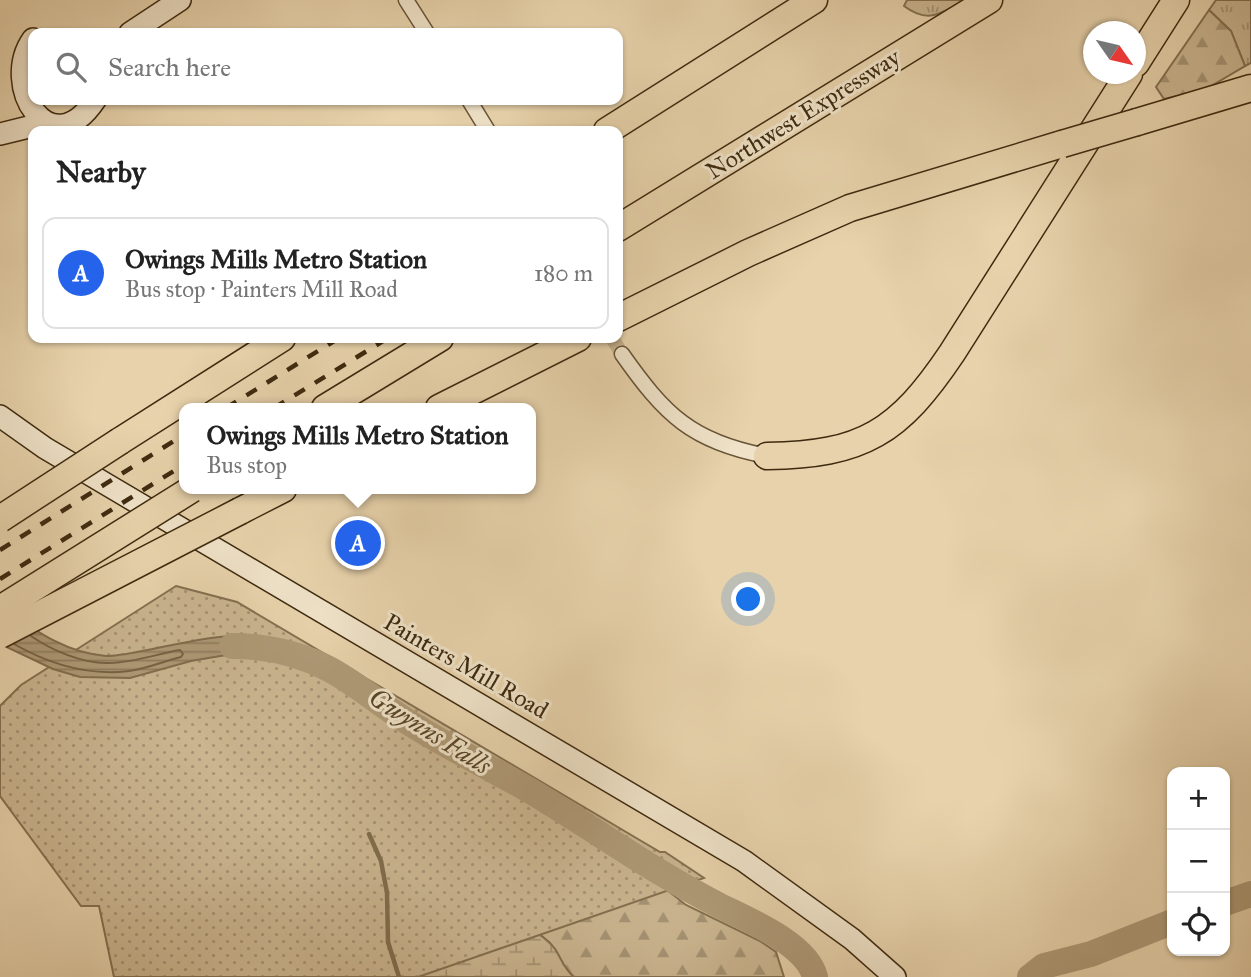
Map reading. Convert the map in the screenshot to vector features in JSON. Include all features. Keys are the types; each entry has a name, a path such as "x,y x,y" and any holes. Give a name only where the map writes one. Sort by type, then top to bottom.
{"highway":[{"path":"615,126 814,0"},
{"name":"Northwest Expressway","path":"623,225 989,0"},
{"path":"1146,47 1176,0"},
{"path":"767,456 805,455 859,443 876,436 912,406 931,385 952,353 1123,84"},
{"path":"623,316 748,253 850,208 1251,88"},
{"path":"180,403 274,343"},
{"path":"333,403 432,343"},
{"path":"449,403 568,343"},
{"path":"0,519 179,403"},
{"path":"0,609 184,494"},
{"path":"0,635 273,494"}],"main road":[{"path":"134,28 180,0"},
{"path":"28,43 13,59 6,81 17,107 27,118 41,124 60,126 75,121 92,105"},
{"path":"33,126 41,124"},
{"path":"0,134 28,127"},
{"name":"Painters Mill Road","path":"0,415 45,448 744,860 852,939 895,977"}],"street":[{"path":"406,0 424,28"},
{"path":"471,105 485,126"},
{"path":"622,354 656,398 695,433 740,450 767,456"}],"green space":[{"path":"907,0 964,0 941,13 927,16 904,6"},
{"path":"1216,0 1251,0 1251,63 1245,66 1231,31 1209,10"},
{"path":"1209,10 1231,31 1245,66 1206,89 1164,99 1156,87"},
{"path":"176,586 237,602 660,852 665,852 704,878 418,977 114,977 99,906 81,906 0,796 0,706 21,685"},
{"path":"582,823 686,905 760,941 776,952 784,977 574,977 548,941 523,925"},
{"path":"523,925 548,941 574,977 381,977"}],"water":[{"path":"0,606 62,645 91,654 121,655 192,641 239,636 256,639 267,647 256,654 232,654 191,661 130,678 80,677 53,669 0,644"}],"waterway":[{"name":"Gwynns Falls","path":"232,646 258,647 282,652 329,669 413,725 529,790 671,879 775,934 801,954 815,977"},
{"path":"369,834 381,861 387,893 388,942 399,977"},
{"name":"Gwynns Falls","path":"1230,901 1251,894"},
{"name":"Gwynns Falls","path":"1030,977 1044,966 1091,954 1167,924"}],"tunnel":[{"path":"615,343 622,354"}],"railway":[{"path":"234,403 331,343"},
{"path":"282,403 380,343"},
{"path":"0,550 179,438"},
{"path":"0,579 179,468"}],"place":[{"name":"Owings Mills Metro Station","path":"358,543"}]}
